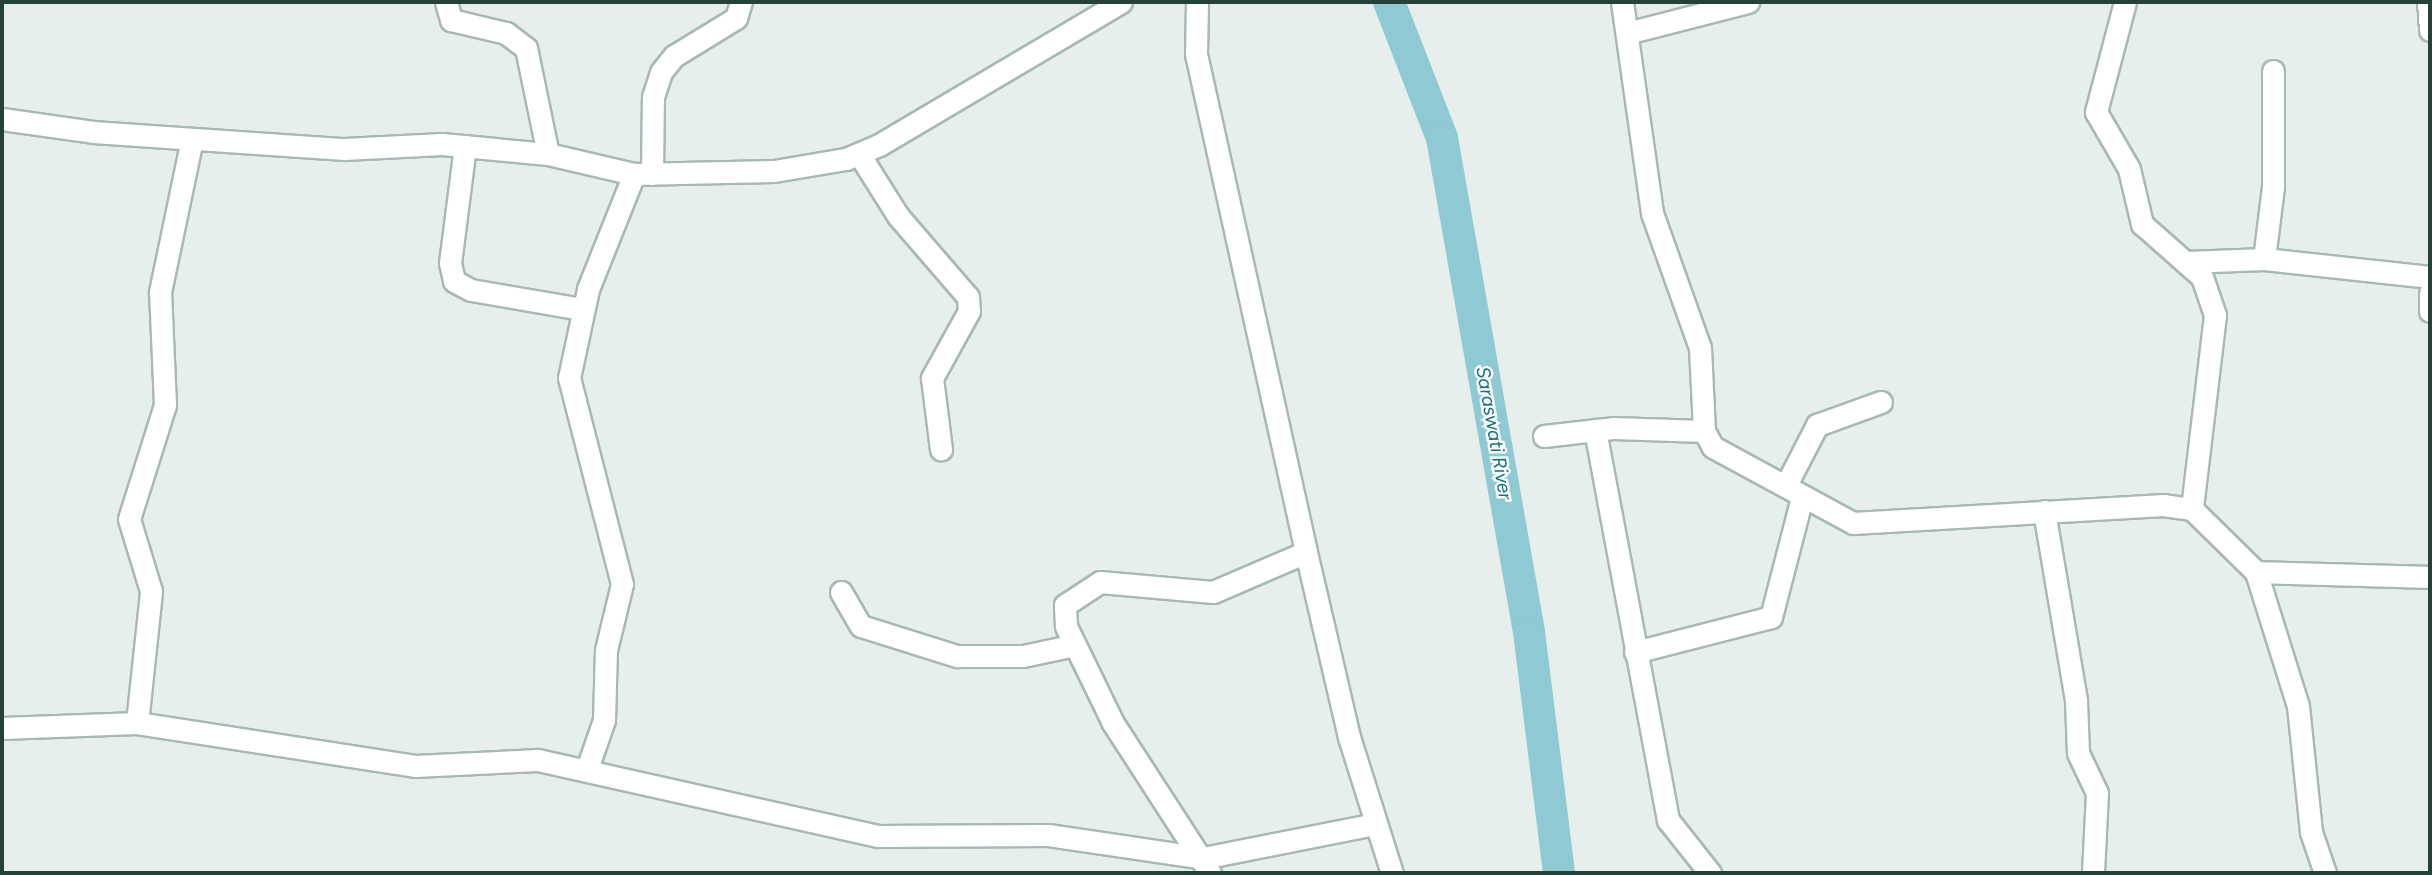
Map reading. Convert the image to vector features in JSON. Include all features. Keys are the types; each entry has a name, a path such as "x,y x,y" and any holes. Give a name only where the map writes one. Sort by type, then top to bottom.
{"street":[{"path":"446,2 451,20 506,33 526,48 548,154"},
{"path":"587,769 604,720 606,650 622,584 570,394 582,309 643,174 653,97 661,72 674,56 736,18 741,2"},
{"path":"2,119 191,139 344,149 408,142 465,146 548,154 643,174 774,171 859,154 1121,2"},
{"path":"1197,2 1196,54 1306,552 1374,824 1392,873"},
{"path":"1622,2 1652,213 1704,362 1704,431 1713,447 1739,465 1794,491 1834,518 1874,524 2044,511 2192,509 2256,572 2298,706 2311,832 2325,873"},
{"path":"1627,33 1748,2"},
{"path":"2125,2 2096,113 2129,169 2143,224 2202,277 2215,315 2192,509"},
{"path":"2428,2 2430,30"},
{"path":"2264,259 2273,187 2273,71"},
{"path":"137,723 151,591 129,519 165,405 160,292 191,139"},
{"path":"465,146 450,263 454,281 471,290 582,309"},
{"path":"859,154 898,216 968,297 969,312 932,377 941,449"},
{"path":"2186,262 2264,259 2430,277"},
{"path":"2430,293 2430,311"},
{"path":"1635,652 1771,617 1794,491 1817,425 1881,402"},
{"path":"1544,436 1595,429 1704,431"},
{"path":"1595,429 1670,827 1710,873"},
{"path":"2044,511 2076,701 2078,753 2097,793 2093,873"},
{"path":"1207,865 1167,813 1076,645 1065,605 1086,586 1118,581 1213,592 1306,552"},
{"path":"2256,572 2430,577"},
{"path":"841,592 861,626 957,656 1023,656 1076,645"},
{"path":"2,728 137,723 415,766 520,760 587,769 855,834 1048,835 1207,865 1374,824"}],"waterway":[{"name":"Saraswati River","path":"1389,2 1442,138 1529,632 1559,873"}]}
